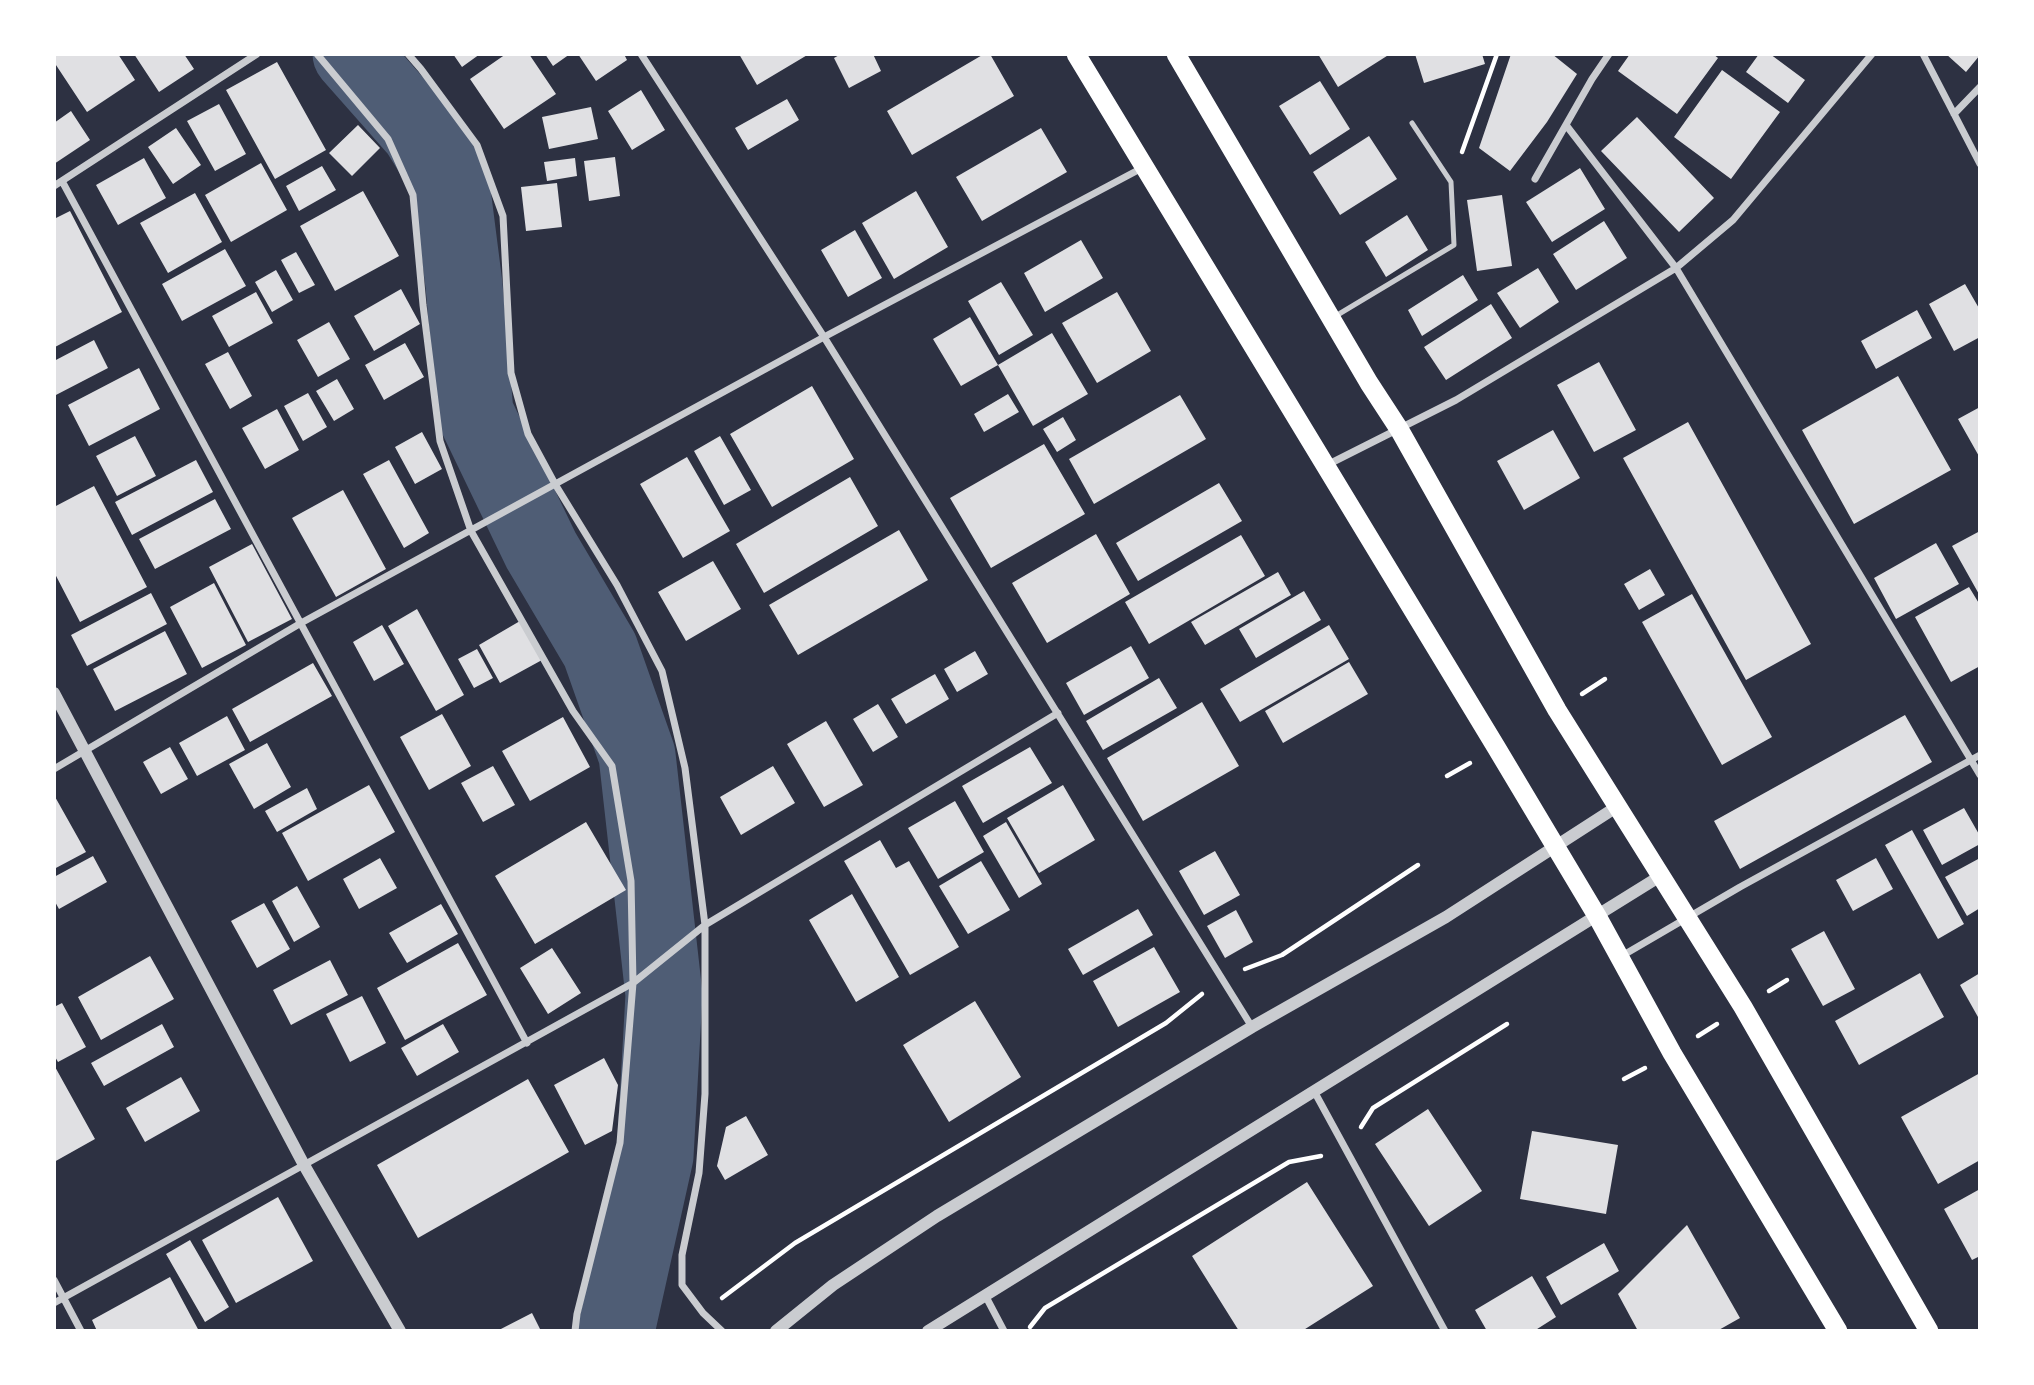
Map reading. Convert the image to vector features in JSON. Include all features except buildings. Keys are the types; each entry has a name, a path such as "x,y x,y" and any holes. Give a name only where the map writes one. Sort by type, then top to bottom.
{"highway":[{"path":"1076,54 1597,916 1672,1053 1838,1331"},
{"path":"1176,54 1369,383 1399,429 1557,710 1744,1007 1929,1331"}],"street":[{"path":"257,54 58,184 301,623 527,1043"},
{"path":"317,54 388,139 413,195 440,441 471,531 573,711 612,766 631,881 634,983 620,1143 575,1331"},
{"path":"408,54 477,145 503,216 511,373 528,434 555,484 617,585 662,671 685,768 702,928 705,1094 699,1173 682,1255 682,1285 703,1313 722,1331"},
{"path":"640,54 824,337 1252,1027"},
{"path":"1535,178 1609,54"},
{"path":"1325,466 1456,400 1676,268 1733,220 1872,54"},
{"path":"1923,54 1980,164"},
{"path":"1954,114 1980,87"},
{"path":"1566,125 1676,268 1980,775"},
{"path":"54,769 301,623 824,337 1143,167"},
{"path":"54,693 304,1165 400,1331"},
{"path":"54,1303 634,983 702,928 1058,713"},
{"path":"1619,957 1980,755"},
{"path":"776,1331 834,1285 937,1216 1252,1027 1446,917 1618,806"},
{"path":"928,1331 1662,875"},
{"path":"1314,1091 1445,1331"},
{"path":"54,1280 81,1331"},
{"path":"985,1295 1004,1331"}],"lane":[{"path":"1331,318 1454,245 1451,182 1412,122"}],"path":[{"path":"1451,182 1497,54"},
{"path":"1557,710 1605,679"},
{"path":"1447,776 1496,747"},
{"path":"703,1313 795,1243 1166,1023 1222,977 1282,955 1418,864"},
{"path":"1624,1079 1672,1053 1787,980"},
{"path":"1028,1331 1045,1308 1289,1162 1346,1152 1373,1108 1507,1024"}],"waterway":[{"path":"351,54 419,131 451,183 464,285 475,413 541,550 600,650 637,755 664,995 655,1156 616,1331"}]}
